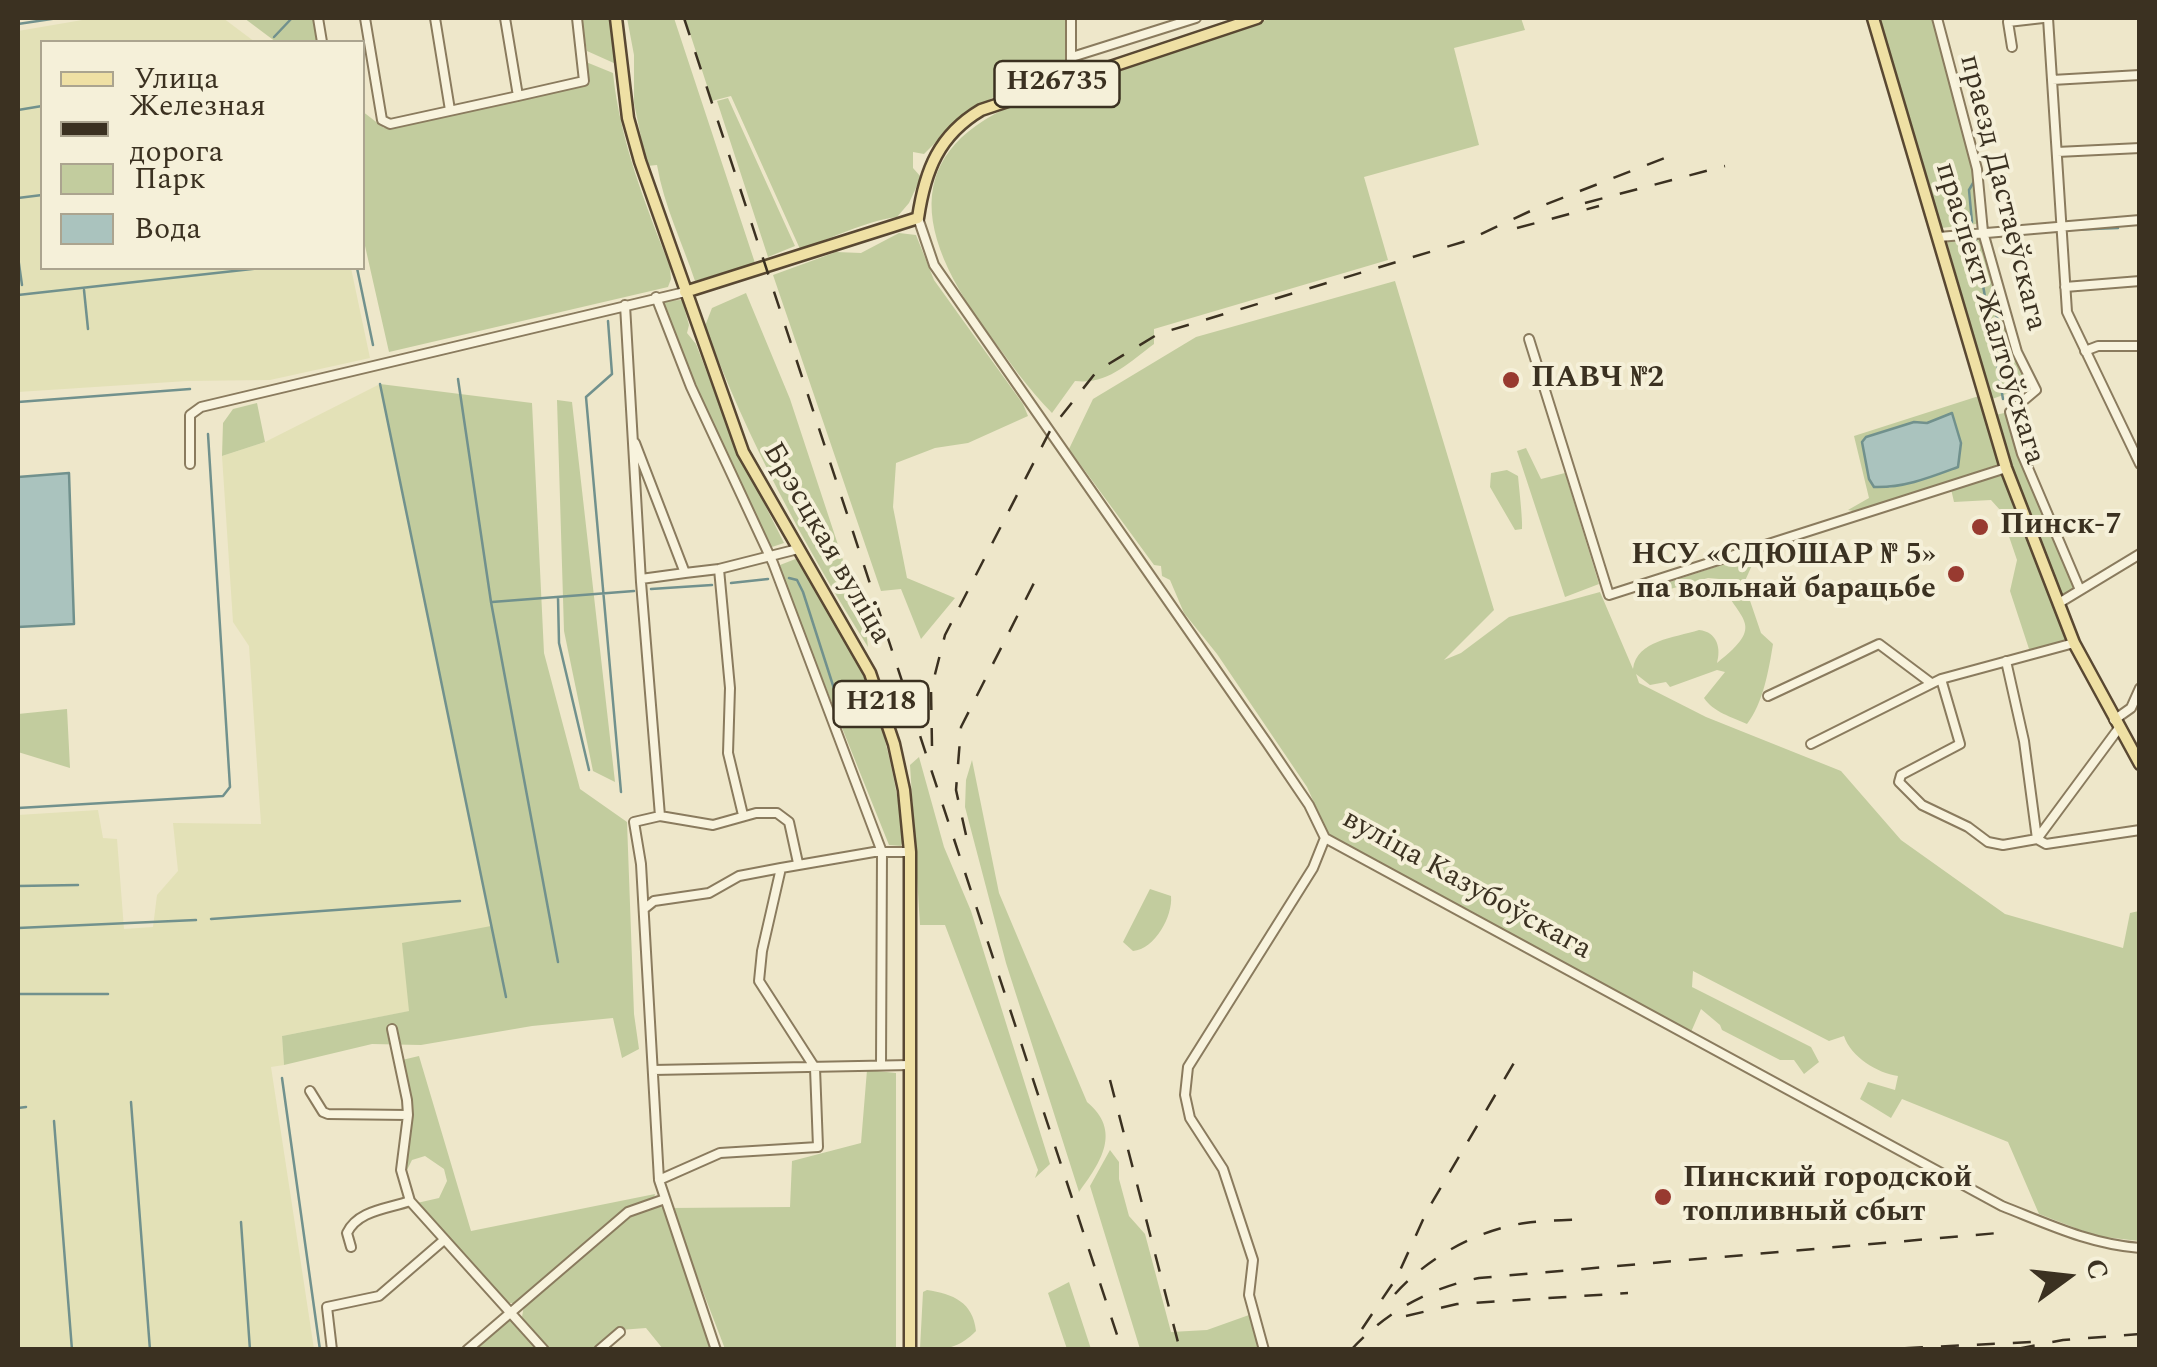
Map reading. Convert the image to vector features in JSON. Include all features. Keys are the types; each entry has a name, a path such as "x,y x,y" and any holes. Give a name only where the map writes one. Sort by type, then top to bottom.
{"main road":[{"name":"Брэсцкая вуліца","path":"616,18 628,118 684,292 737,438 870,673 901,775 910,852 910,1350"},
{"name":"Н26735","path":"918,218 928,169 940,146 954,130 990,106 1257,18"},
{"name":"праспект Жалтоўскага","path":"1873,18 2006,468 2074,643 2140,764"},
{"path":"684,292 918,218"}],"street":[{"path":"365,18 382,120 390,124 584,81 577,18"},
{"path":"435,18 450,110"},
{"path":"505,18 518,96"},
{"path":"1071,18 1071,79"},
{"path":"1072,57 1196,18"},
{"name":"праезд Дастаеўскага","path":"1937,18 1977,169 1983,232 2017,352 2036,390 2010,412 2022,454 2080,590"},
{"path":"2012,47 2008,20 2045,18 2067,312 2140,464"},
{"path":"1179,22 1186,42"},
{"path":"2052,80 2140,75"},
{"path":"2057,152 2140,148"},
{"name":"вуліца Казубоўскага","path":"918,218 934,266 1268,743 1309,804 1325,838 2002,1206 2068,1234 2112,1246 2140,1248"},
{"path":"1939,237 2140,220"},
{"path":"2065,287 2140,281"},
{"path":"190,464 190,415 201,406 684,292"},
{"path":"656,297 690,387 770,556 882,852 881,1065"},
{"path":"625,305 660,816"},
{"path":"1530,339 1609,595 2006,468"},
{"path":"2086,351 2098,346 2140,346"},
{"path":"632,434 685,573"},
{"path":"641,579 718,570 798,550"},
{"path":"2059,603 2140,554"},
{"path":"718,570 730,688 728,753 743,816"},
{"path":"1811,744 1941,679 2074,643"},
{"path":"1768,696 1878,644 1932,683"},
{"path":"2006,662 2024,741 2037,839"},
{"path":"1941,679 1960,744 1901,774 1899,782 1922,805 1968,827 1988,842 2003,845 2037,839 2046,844 2140,830"},
{"path":"2037,839 2116,724 2135,707 2140,688"},
{"path":"716,1350 659,1180 644,910 634,822 660,816 713,825 743,816 778,813 788,822 798,863"},
{"path":"1264,1350 1248,1295 1252,1260 1223,1170 1190,1118 1184,1083 1188,1067 1313,868 1325,838"},
{"path":"644,910 656,900 710,892 738,876 798,863 910,852"},
{"path":"659,1180 720,1153 818,1147 815,1068 759,980 781,868"},
{"path":"392,1029 408,1115 401,1170 410,1201 544,1350"},
{"path":"653,1070 910,1066"},
{"path":"310,1092 328,1114 408,1115"},
{"path":"466,1350 628,1212 665,1199"},
{"path":"350,1247 348,1234 353,1223 370,1212 410,1201"},
{"path":"332,1350 327,1307 379,1296 444,1240"},
{"path":"599,1350 620,1332"}],"shaded area":[{"path":"94,18 223,18 252,40 40,40 40,270 351,270 370,358 270,380 18,392 18,31"},
{"path":"380,384 491,926 410,1011 282,1036 284,1065 271,1067 314,1349 18,1350 18,815 98,810 103,838 117,839 124,929 153,927 157,895 178,871 173,823 261,824 249,646 233,622 222,456 265,442"}],"green space":[{"path":"244,18 313,18 317,40 273,40"},
{"path":"581,18 611,18 616,64 587,51"},
{"path":"627,18 674,18 755,263 695,281 657,165 647,166 634,103 634,55"},
{"path":"685,18 1066,18 1066,76 992,98 961,117 924,154 913,152 913,168 921,177 909,203 897,217 860,226 800,249 731,96 712,101"},
{"path":"1272,18 1521,18 1525,30 1454,48 1479,145 1364,177 1388,260 1154,329 1154,344 1108,376 1075,381 1052,413 989,334 959,290 940,249 932,212 935,180 950,151 976,125 1015,104 1067,86 1074,93 1080,80"},
{"path":"1877,18 1938,18 1939,42 1976,169 1976,224 1941,228 1936,220"},
{"path":"586,62 613,73 628,147 670,267 668,287 389,352 365,246 365,113 384,128 590,83"},
{"path":"728,98 795,246 768,257 717,101"},
{"path":"899,233 916,235 934,280 1028,416 968,443 935,448 896,463 893,507 907,578 955,598 921,639 901,589 881,591 773,275 836,252 861,253"},
{"path":"1980,235 2034,384 1992,399 1947,242"},
{"path":"1395,281 1494,610 1444,660 1461,653 1509,617 1600,592 1633,669 1636,659 1649,646 1699,630 1717,642 1717,663 1733,650 1745,630 1741,614 1719,579 1708,578 1667,590 1651,601 1637,597 1636,593 1749,556 1753,563 1744,583 1761,633 1773,644 1761,696 1747,724 1718,711 1704,698 1725,672 1717,670 1670,687 1666,682 1650,685 1636,674 1639,683 1706,717 1841,771 1901,840 2005,914 2123,948 2130,913 2139,911 2139,1241 2096,1236 2039,1214 2008,1142 1902,1099 1891,1118 1860,1099 1868,1082 1895,1090 1898,1076 1866,1063 1852,1051 1844,1036 1829,1041 1693,971 1692,987 1811,1047 1819,1062 1804,1074 1794,1060 1780,1060 1722,1030 1701,1009 1691,1032 1330,838 1307,787 1217,654 1184,613 1170,580 1162,576 1161,566 1154,565 1069,449 1093,399 1196,337"},
{"path":"746,293 790,399 866,630 868,647 778,491 705,326 712,308"},
{"path":"682,300 689,325 687,333 696,344 734,443 784,543 769,548 711,427 661,301"},
{"path":"380,384 532,403 544,653 580,789 627,822 634,1014 639,1049 622,1058 613,1018 532,1026 421,1045 372,1044 284,1065 282,1036 409,1011 402,943 491,926"},
{"path":"1982,395 2000,464 1858,512 1848,510 1869,498 1854,436","holes":["1952,413 1958,467 1889,488 1867,437"]},
{"path":"557,400 572,402 615,782 593,771 564,631"},
{"path":"257,403 265,442 222,456 223,423 233,409"},
{"path":"2009,412 2076,589 2062,599 2013,475 1995,415"},
{"path":"1526,448 1541,479 1565,473 1599,584 1565,597 1517,451"},
{"path":"1507,470 1518,476 1522,529 1515,530 1490,487 1491,473"},
{"path":"2003,473 2018,520 2026,531 2069,640 2066,643 2030,652 2010,591 2017,560 2000,510 1991,500 1954,502 1951,489"},
{"path":"798,558 865,680 894,778 904,838 901,846 889,845 786,588 780,565"},
{"path":"67,709 70,768 18,752 18,714"},
{"path":"919,757 944,847 971,911 1050,1164 1035,1178 1038,1170 945,925 920,925 910,765"},
{"path":"972,760 999,893 1087,1102 1104,1124 1106,1135 1100,1158 1079,1192 1006,963 965,807"},
{"path":"1150,889 1171,896 1169,913 1155,938 1133,951 1123,942"},
{"path":"419,1056 471,1231 655,1194 654,1198 621,1213 518,1303 509,1303 417,1203 439,1198 447,1181 444,1169 425,1156 412,1160 407,1170 405,1158 412,1117 402,1060"},
{"path":"867,1070 896,1073 896,1349 725,1349 671,1208 790,1207 792,1161 861,1143"},
{"path":"1110,1150 1119,1162 1119,1179 1129,1216 1145,1234 1171,1332 1207,1330 1249,1315 1261,1349 1140,1349 1090,1186"},
{"path":"657,1205 663,1208 710,1349 663,1349 646,1328 620,1330 595,1349 549,1349 522,1317 524,1305 624,1220"},
{"path":"1069,1282 1091,1349 1067,1349 1048,1293"},
{"path":"923,1292 945,1294 966,1306 976,1331 951,1347 920,1349"},
{"path":"507,1320 515,1321 540,1350 471,1350"}],"water":[{"path":"1952,413 1961,443 1958,467 1907,484 1874,487 1862,442 1866,437"},
{"path":"69,473 74,624 18,627 18,477"}],"waterway":[{"path":"18,24 58,18"},
{"path":"274,37 292,18"},
{"path":"18,110 40,106"},
{"path":"1957,110 1962,127"},
{"path":"1972,222 1969,190 1976,178"},
{"path":"18,198 40,195"},
{"path":"2068,230 2118,228"},
{"path":"2029,233 2057,231"},
{"path":"1979,238 1975,240 2003,399"},
{"path":"18,257 22,285"},
{"path":"18,295 243,270"},
{"path":"357,270 373,345"},
{"path":"84,290 88,329"},
{"path":"1986,300 2002,330 2010,388"},
{"path":"608,321 612,374 586,397 621,792"},
{"path":"458,379 491,602 558,962"},
{"path":"380,384 506,997"},
{"path":"18,402 190,389"},
{"path":"18,808 223,796 230,787 208,434"},
{"path":"789,578 797,580 803,592 838,701"},
{"path":"731,583 768,579"},
{"path":"651,589 712,585"},
{"path":"492,602 634,591"},
{"path":"558,597 559,643 589,770"},
{"path":"18,886 78,885"},
{"path":"211,919 460,901"},
{"path":"18,928 196,920"},
{"path":"18,994 108,994"},
{"path":"282,1078 320,1350"},
{"path":"131,1102 150,1350"},
{"path":"18,1108 26,1107"},
{"path":"54,1121 72,1350"},
{"path":"241,1222 250,1350"}],"railway":[{"path":"684,18 1122,1350"},
{"path":"932,746 931,690 945,635 1051,429 1097,371 1158,334 1466,241 1539,207 1680,152"},
{"path":"1585,203 1725,166"},
{"path":"1517,228 1599,206"},
{"path":"966,835 956,790 961,727 1036,579"},
{"path":"1362,1329 1397,1277 1427,1211 1521,1051"},
{"path":"1110,1080 1180,1350"},
{"path":"1395,1294 1438,1258 1489,1232 1525,1223 1589,1219"},
{"path":"1351,1350 1409,1304 1443,1288 1479,1278 1998,1233"},
{"path":"1406,1316 1457,1304 1628,1293"},
{"path":"2017,1349 2063,1340 2140,1334"},
{"path":"1869,1350 2032,1342"}],"place":[{"name":"ПАВЧ №2","path":"1511,380"},
{"name":"Пинск-7","path":"1980,527"},
{"name":"НСУ «СДЮШАР № 5» па вольнай барацьбе","path":"1956,574"},
{"name":"Пинский городской топливный сбыт","path":"1663,1197"}]}
